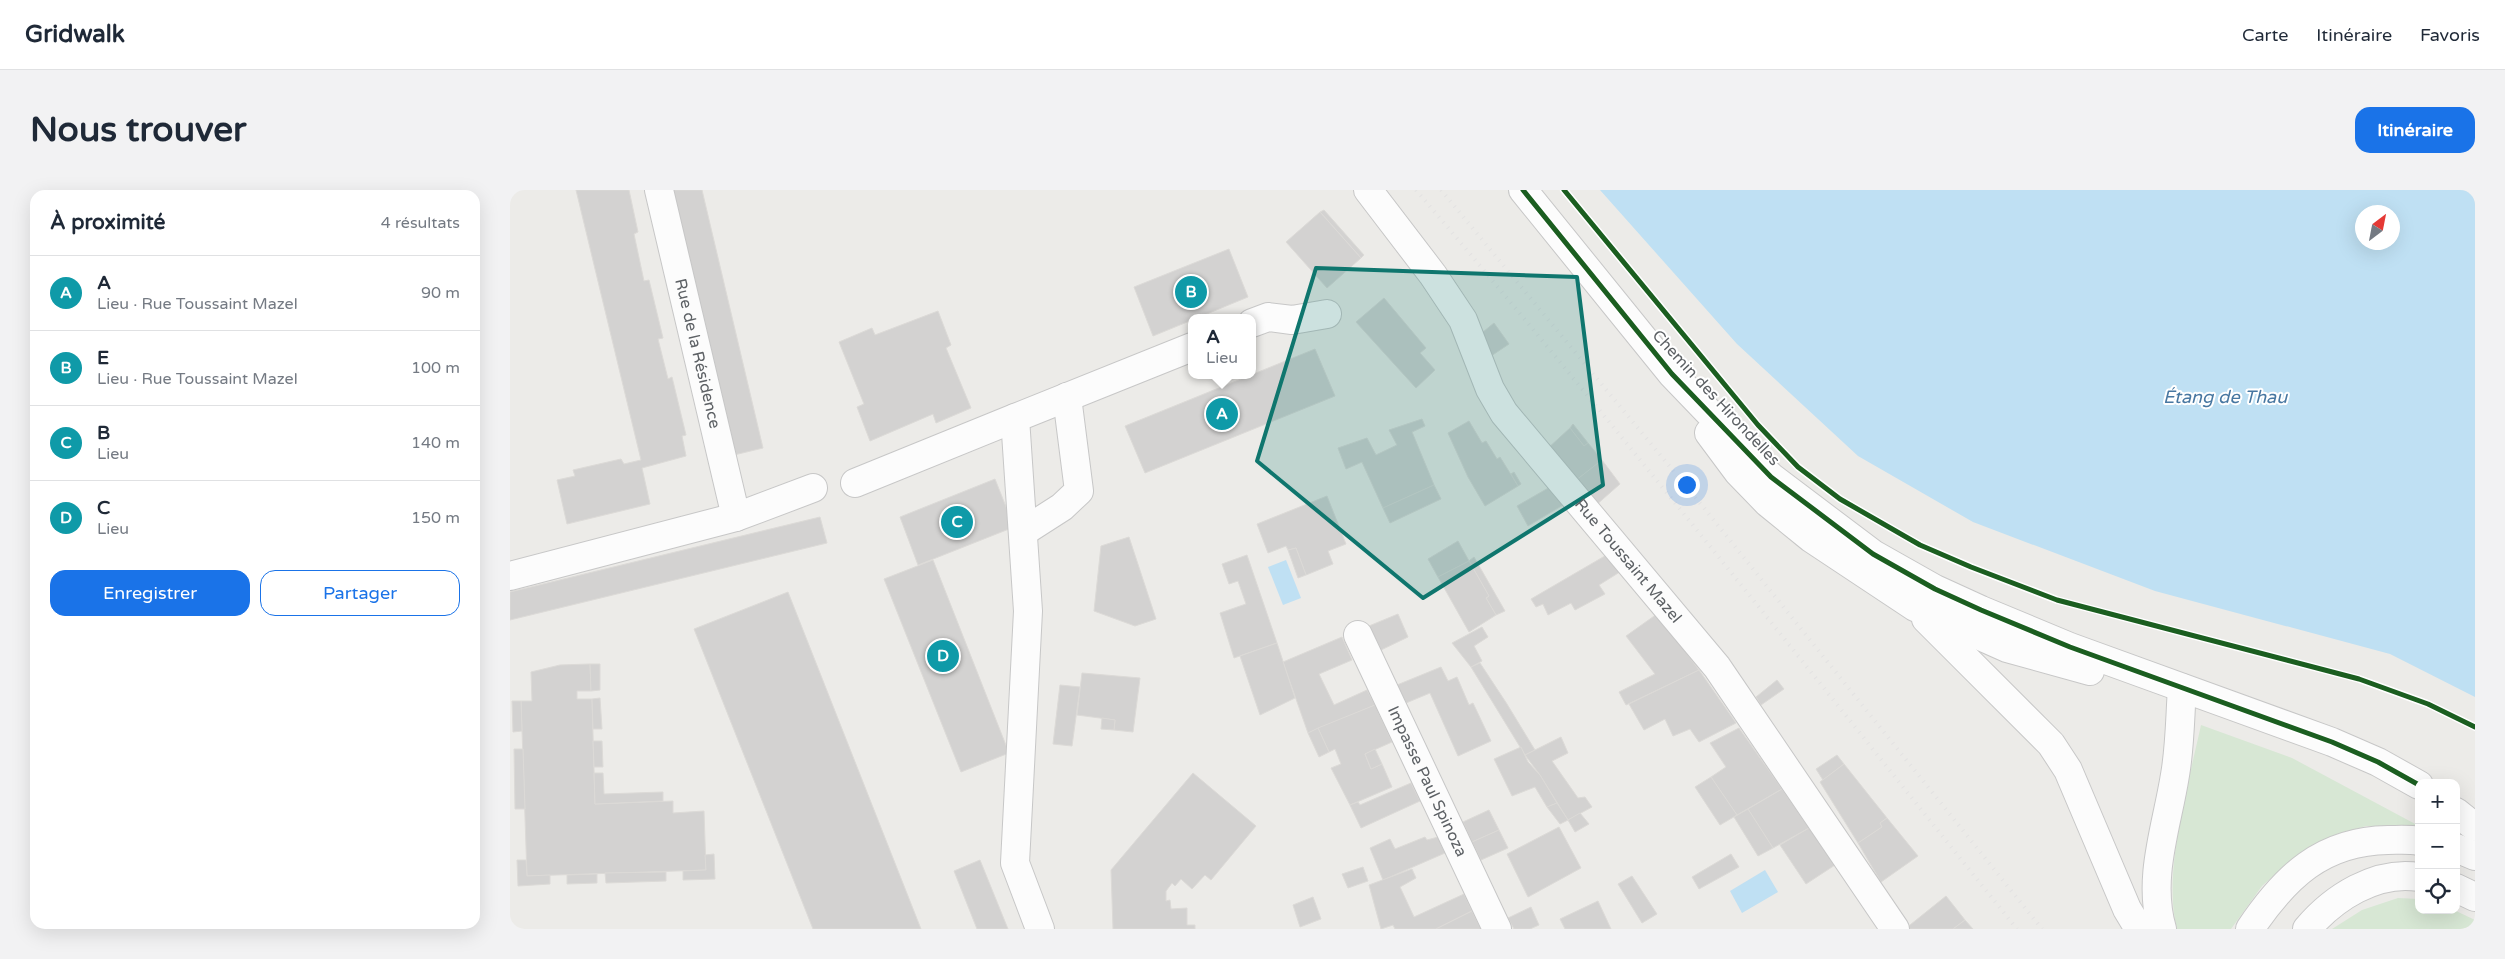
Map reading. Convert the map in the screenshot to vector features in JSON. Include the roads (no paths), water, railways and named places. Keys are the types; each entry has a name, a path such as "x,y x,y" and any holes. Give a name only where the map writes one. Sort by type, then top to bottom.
{"street":[{"name":"Rue de la Résidence","path":"659,190 736,517"},
{"name":"Rue Toussaint Mazel","path":"1368,190 1433,275 1463,320 1490,389 1504,413 1718,667 1895,929"},
{"name":"Chemin des Hirondelles","path":"1522,190 1672,374 1771,477 1873,554 1936,589 1981,610 2070,647 2182,688"},
{"path":"1256,322 1268,317 1292,320 1327,314"},
{"path":"855,483 1188,349"},
{"path":"1672,374 1702,425 1738,472 1768,503 1819,544 1915,607 2007,648 2108,677 2182,688 2332,742 2378,762 2415,783"},
{"path":"1023,532 1062,507 1080,491 1067,397"},
{"path":"1015,418 1028,611 1015,863 1040,929"},
{"path":"510,576 736,517 813,488"},
{"path":"1915,607 2051,744 2068,770 2127,909 2139,929"},
{"name":"Impasse Paul Spinoza","path":"1358,635 1497,929"},
{"path":"2162,929 2156,910 2156,874 2176,773 2182,688"},
{"path":"2460,815 2475,827"},
{"path":"2250,929 2275,894 2299,870 2332,850 2372,841 2415,841"},
{"path":"2460,850 2475,856"},
{"path":"2307,929 2334,902 2362,885 2388,879 2415,877"},
{"path":"2460,890 2475,897"}],"water":[{"name":"Étang de Thau","path":"1600,190 2475,190 2475,697 2390,654 2155,591 1973,522 1858,456 1737,344"},
{"path":"1286,560 1301,598 1283,605 1268,567"},
{"path":"1765,870 1778,892 1742,913 1730,891"}],"railway":[{"path":"1416,190 1644,465 2017,929"},
{"path":"1441,190 1704,508 2042,929"}],"place":[{"name":"E","path":"1191,292"},
{"name":"A","path":"1222,414"},
{"name":"B","path":"957,522"},
{"name":"C","path":"943,656"}]}
